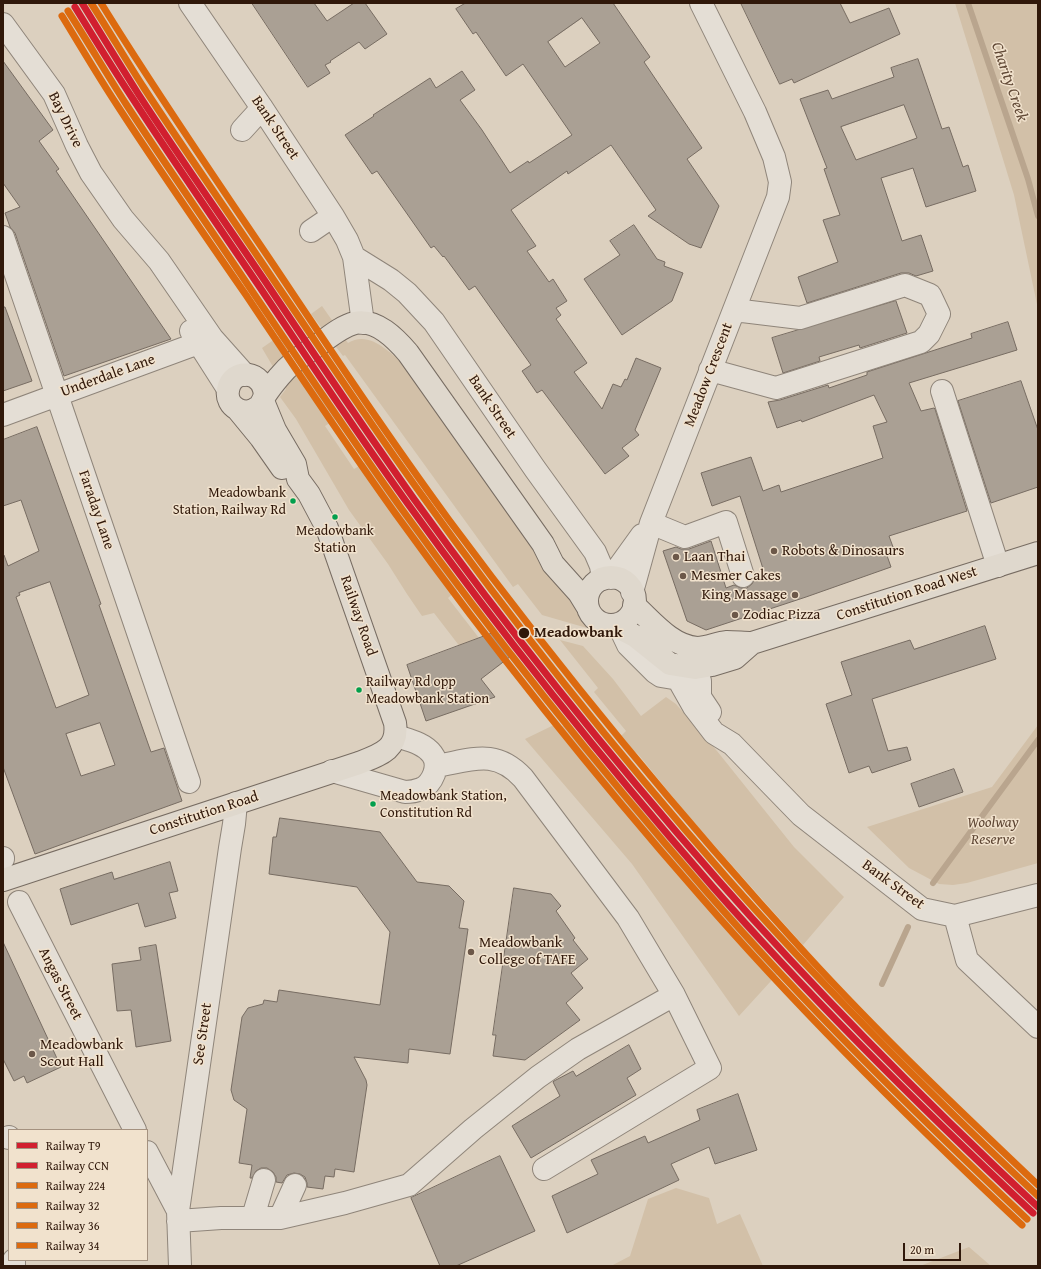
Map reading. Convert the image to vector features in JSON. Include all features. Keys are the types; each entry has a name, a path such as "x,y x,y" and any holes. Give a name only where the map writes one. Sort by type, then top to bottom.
{"main road":[{"path":"228,389 234,379 239,376 268,372 341,329 356,322 373,325 383,330 400,344 408,353 543,544 553,564 579,593 594,618 600,622 617,626 635,636 664,660 686,661"},
{"name":"Railway Road","path":"268,372 260,381 263,385 264,398 275,430 295,464 298,478 319,512 332,539 395,723 396,736"},
{"name":"Railway Road","path":"228,389 229,401 261,438 285,472 298,478"},
{"path":"238,410 244,412 250,411 260,406 264,398"},
{"path":"543,544 574,571 587,578 622,580 628,585 633,598 666,635 676,643 686,661"},
{"name":"Constitution Road West","path":"686,661 712,665 735,658 752,643 1038,553"},
{"path":"587,606 589,593 592,587 604,580"},
{"path":"617,626 631,613 633,598"},
{"name":"Constitution Road","path":"3,880 381,754 393,743 396,736"}],"street":[{"name":"Bank Street","path":"190,3 262,108 333,216 347,240 354,257 363,323"},
{"name":"Meadow Crescent","path":"686,3 763,163 767,181 767,228"},
{"name":"Meadow Crescent","path":"633,598 651,523 767,228 778,197 780,182 776,163 755,112 701,3"},
{"name":"Bay Drive","path":"3,24 54,94 77,146 91,173 123,219 159,262 205,340 228,389"},
{"path":"242,130 262,108"},
{"path":"311,231 333,216"},
{"name":"Faraday Lane","path":"3,237 189,782"},
{"name":"Bank Street","path":"354,257 391,280 408,293 434,322 535,469 595,552 601,566 604,580"},
{"path":"710,370 776,388 921,342 929,334 939,314 930,295 904,285 800,318 734,310"},
{"name":"Bay Drive","path":"205,340 268,372"},
{"name":"Underdale Lane","path":"3,415 205,340"},
{"path":"942,391 998,566"},
{"path":"651,523 685,537 726,522 743,576"},
{"name":"Meadow Crescent","path":"604,580 651,523"},
{"name":"Bank Street","path":"686,661 700,680 700,697 703,703 722,725 732,744 801,816 922,909 955,916"},
{"path":"332,771 405,792 412,792 421,789 428,784 432,778 436,766 435,760 428,750 415,742 396,736"},
{"path":"436,766 480,759 493,759 506,763 516,770 628,918 674,996 710,1068 544,1169"},
{"name":"See Street","path":"180,1266 178,1216 236,803"},
{"path":"1038,895 955,916 967,960 1038,1027"},
{"name":"Angas Street","path":"19,902 135,1129"},
{"path":"148,1154 178,1216 280,1218 345,1203 408,1185 473,1129 538,1077 578,1049 674,996"},
{"path":"252,1217 264,1180"},
{"path":"280,1218 295,1185"}],"green space":[{"path":"955,3 1038,3 1038,309 1014,195"},
{"path":"322,306 348,343 364,339 371,341 378,344 405,365 533,550 555,575 594,630 542,615 518,584 513,587 345,355 343,356 311,314"},
{"path":"282,334 339,417 325,426 354,469 369,460 392,494 389,496 459,588 448,598 500,665 498,667 495,664 481,674 434,613 422,616 388,564 349,510 296,419 280,397 286,389 262,348"},
{"path":"560,640 583,646 613,679 641,716 666,697 676,704 717,751 794,847 844,897 803,945 689,817 638,754 618,739 626,731 594,692 598,688"},
{"path":"558,723 561,727 566,723 592,755 595,754 632,798 700,873 781,970 739,1016 632,864 525,739"},
{"name":"Woolway Reserve","path":"1038,725 1038,863 967,883 953,885 939,884 909,868 867,827 992,787"},
{"path":"676,1188 709,1198 717,1224 740,1214 763,1266 611,1266 630,1256 648,1199"},
{"path":"969,1247 991,1266 920,1266"}],"building":[{"path":"252,3 314,3 327,21 354,3 365,3 387,34 365,49 359,42 330,61 331,62 325,65 330,73 308,87"},
{"path":"466,3 613,3 650,57 644,62 702,148 687,159 719,206 701,248 689,244 648,216 656,210 611,145 568,174 567,171 511,210 536,246 527,251 549,282 553,279 567,301 556,308 561,315 556,319 587,363 574,372 602,409 613,384 621,387 625,379 627,380 636,358 661,368 635,430 639,435 622,448 629,456 605,474 542,390 537,393 522,371 531,365 475,286 469,290 444,256 443,257 434,246 431,248 377,171 372,174 345,135 430,78 436,88 462,71 475,90 460,100 510,173 528,161 529,163 572,135 523,64 506,76 476,32 473,34 456,9","holes":["582,18 600,43 565,67 548,42"]},
{"path":"741,3 840,3 850,23 889,8 900,34 794,83 792,79 780,84"},
{"path":"918,59 942,129 949,127 963,167 968,165 976,191 926,207 913,168 881,178 902,241 921,235 933,271 916,276 909,273 901,273 807,303 798,277 838,262 823,220 840,215 824,169 827,168 800,99 828,90 832,99 894,77 891,68","holes":["904,105 917,138 856,160 841,127"]},
{"path":"3,61 53,130 39,141 59,169 56,171 171,339 64,376 15,233 10,227 5,213 20,207 3,183"},
{"path":"634,225 657,259 665,262 664,266 683,273 672,301 622,335 584,279 620,255 610,241"},
{"path":"896,301 907,333 860,348 859,345 819,357 820,361 783,373 772,338"},
{"path":"3,307 5,307 32,381 3,391"},
{"path":"1008,322 1017,350 909,383 921,411 935,409 967,511 889,536 893,547 885,550 891,567 706,630 687,621 663,551 676,547 681,549 689,549 711,541 726,588 734,585 741,588 747,588 752,584 755,578 765,575 740,496 712,506 701,473 751,457 763,491 779,485 781,492 883,458 873,426 887,422 874,395 802,422 801,420 777,428 768,402 780,400 828,385 829,388 867,375 867,372 972,338 971,334"},
{"path":"1021,381 1038,430 1038,487 991,503 958,401"},
{"path":"37,427 101,604 99,605 151,752 164,748 182,801 35,854 3,767 3,555 8,566 39,551 21,500 3,506 3,440","holes":["50,582 89,695 56,708 16,597 20,595 19,593","100,723 115,765 81,776 66,734"]},
{"path":"985,626 996,659 872,699 888,751 907,747 911,760 872,773 869,766 849,773 826,704 852,695 841,662 910,640 914,649"},
{"path":"493,633 511,656 481,679 495,697 426,721 407,665"},
{"path":"954,769 963,792 919,807 911,784"},
{"path":"280,818 380,832 417,882 449,886 464,901 459,928 468,929 450,1054 409,1049 408,1063 354,1057 367,1085 354,1172 335,1169 334,1177 325,1176 323,1189 307,1187 305,1177 294,1173 287,1175 282,1183 276,1182 276,1177 273,1172 267,1168 261,1168 256,1171 252,1178 250,1178 252,1165 239,1163 247,1109 234,1100 231,1090 242,1017 248,1008 263,1004 264,1000 277,1002 279,990 380,1005 390,932 357,887 269,874 273,837 276,837"},
{"path":"170,862 178,891 169,893 176,918 145,927 138,903 71,925 60,889 112,872 114,879"},
{"path":"514,888 551,894 561,906 556,911 575,938 573,940 588,959 571,973 583,988 566,1003 580,1020 525,1060 493,1056 496,1035 493,1035"},
{"path":"3,942 61,1067 27,1083 24,1076 14,1081 3,1059"},
{"path":"156,945 171,1041 136,1047 131,1010 117,1011 112,964 141,960 139,948"},
{"path":"629,1045 641,1069 627,1078 636,1095 531,1158 512,1126 560,1096 553,1082 554,1081 573,1071 576,1076"},
{"path":"738,1094 757,1150 715,1164 709,1147 671,1164 679,1180 567,1233 552,1196 598,1174 591,1160 645,1136 648,1143 700,1120 697,1110"},
{"path":"500,1156 535,1231 456,1266 440,1266 411,1198"}],"waterway":[{"name":"Charity Creek","path":"968,3 1028,179 1038,216"},
{"name":"Charity Creek","path":"933,883 1038,740"},
{"path":"882,984 908,927"}],"rail line":[{"name":"T9","path":"82,3 154,119 376,445 487,597 600,741 718,880 834,1007 955,1128 1038,1207"},
{"name":"224","path":"91,3 160,113 384,442 457,544 569,690 647,785 727,878 840,1001 918,1080 1038,1196"},
{"name":"36","path":"101,3 144,71 383,427 449,520 534,632 667,796 806,954 891,1043 1038,1185"},
{"name":"CCN","path":"75,7 164,146 370,450 481,602 594,746 672,840 789,971 909,1094 1033,1213"},
{"name":"32","path":"68,11 141,128 363,454 437,558 549,703 666,845 744,934 903,1100 1027,1219"},
{"name":"34","path":"62,16 104,85 150,155 357,459 431,563 582,757 701,897 817,1024 939,1146 1022,1225"}],"place":[{"name":"Meadowbank Station, Railway Rd","path":"293,501"},
{"name":"Meadowbank Station","path":"335,517"},
{"name":"Robots & Dinosaurs","path":"774,551"},
{"name":"Laan Thai","path":"676,557"},
{"name":"Mesmer Cakes","path":"683,576"},
{"name":"King Massage","path":"795,595"},
{"name":"Zodiac Pizza","path":"735,615"},
{"name":"Meadowbank","path":"524,633"},
{"name":"Railway Rd opp Meadowbank Station","path":"359,690"},
{"name":"Meadowbank Station, Constitution Rd","path":"373,804"},
{"name":"Meadowbank College of TAFE","path":"471,952"},
{"name":"Meadowbank Scout Hall","path":"32,1054"}]}
